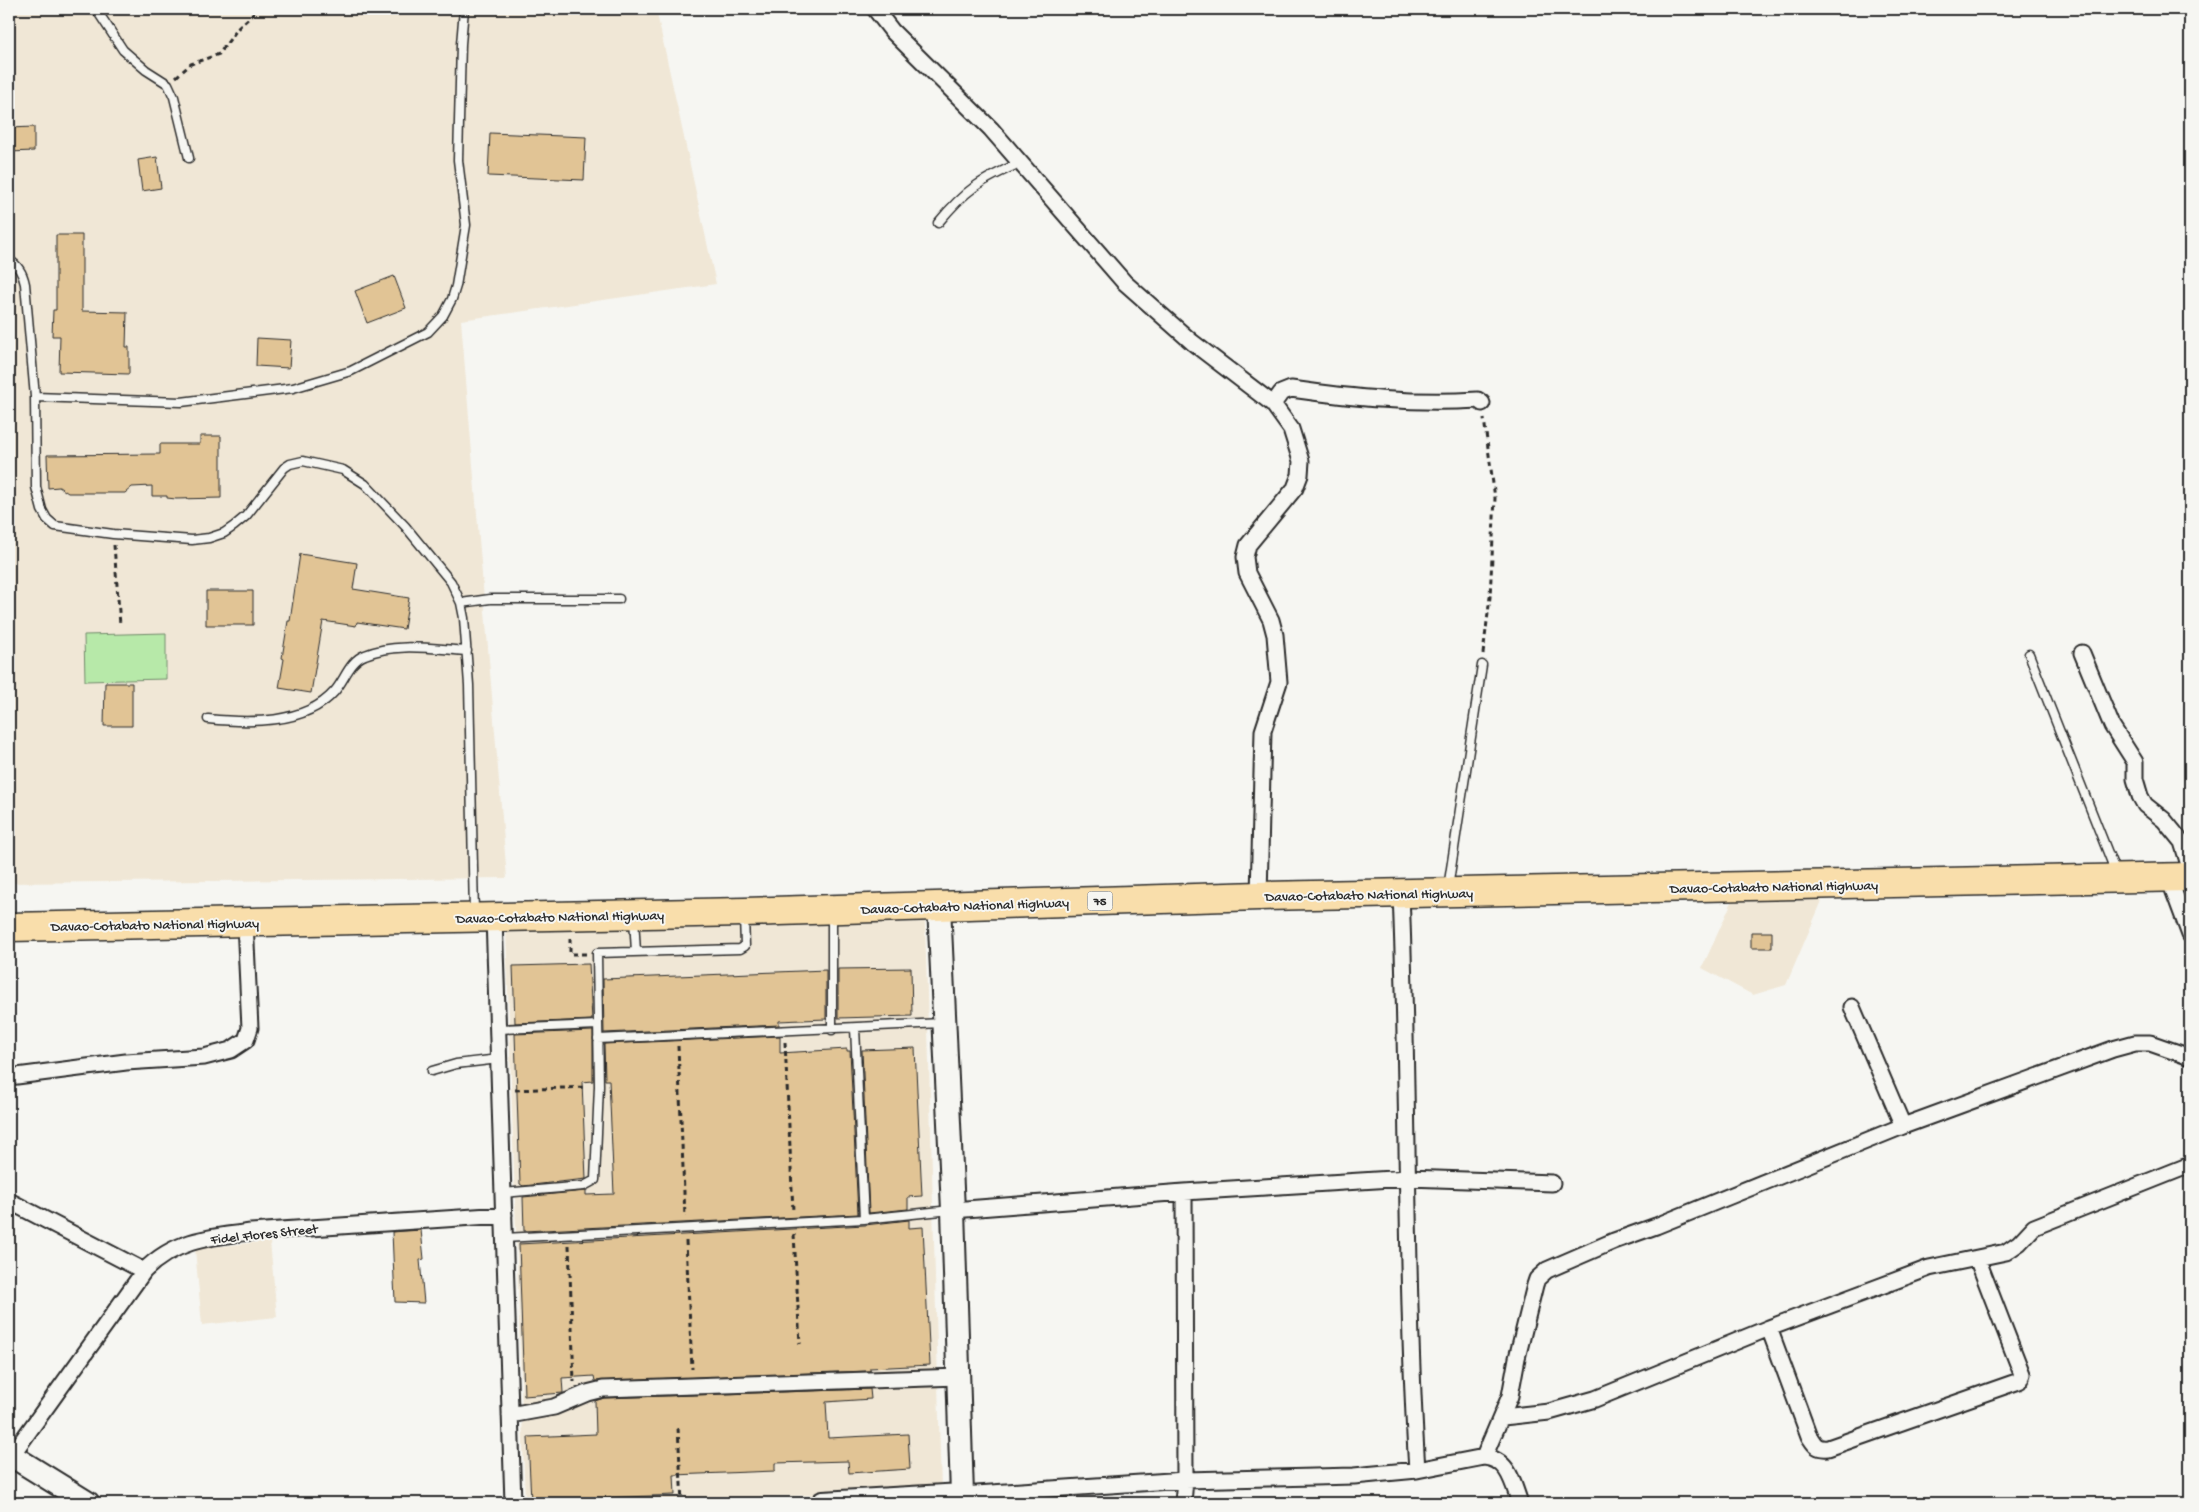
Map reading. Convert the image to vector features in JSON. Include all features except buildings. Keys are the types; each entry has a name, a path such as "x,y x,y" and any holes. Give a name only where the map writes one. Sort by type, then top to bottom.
{"highway":[{"name":"Davao-Cotabato National Highway","path":"9,926 484,918 832,910 1259,896 2118,879 2183,873"}],"street":[{"path":"876,9 892,32 991,129 1136,294 1192,342 1273,404 1291,429 1301,462 1300,475 1295,488 1248,545 1245,557 1248,573 1271,620 1275,635 1279,682 1262,731 1259,896"},
{"path":"1273,404 1281,393 1291,389 1374,400 1439,403 1478,400 1482,403"},
{"path":"2082,653 2112,726 2135,762 2135,780 2140,796 2145,805 2164,820 2182,842 2183,873 2190,935"},
{"path":"1401,894 1406,1014 1409,1307 1417,1470"},
{"path":"939,906 953,1210 962,1499"},
{"path":"484,918 498,1029 513,1503"},
{"path":"9,1078 126,1062 204,1056 231,1050 246,1040 250,1028 244,922"},
{"path":"1852,1007 1903,1126"},
{"path":"1484,1457 1503,1417 1510,1396 1517,1358 1537,1279 1547,1270 1614,1241 1903,1126 2135,1042 2150,1043 2190,1057"},
{"path":"1503,1417 1549,1412 1595,1400 1769,1328 1929,1268 2006,1252 2019,1243 2034,1227 2190,1165"},
{"path":"953,1210 1184,1192 1408,1178 1552,1183"},
{"path":"1183,1503 1185,1480 1184,1192"},
{"path":"9,1201 144,1271"},
{"name":"Fidel Flores Street","path":"9,1456 144,1271 168,1251 186,1244 218,1236 251,1232 504,1215"},
{"path":"1769,1328 1809,1436 1816,1447 1820,1449 1828,1448 2019,1381 2022,1374 1977,1258"},
{"path":"510,1416 554,1407 574,1398 603,1389 693,1388 958,1377"},
{"path":"9,1456 88,1503"},
{"path":"823,1503 962,1499 1185,1480 1354,1476 1417,1470 1484,1457 1494,1458 1505,1466 1520,1503"}],"lane":[{"path":"96,9 123,50 146,70 168,84 174,97 189,158"},
{"path":"35,397 181,402 294,388 351,371 428,332 443,316 452,299 466,232 458,160 461,44 464,9"},
{"path":"938,223 973,186 1020,163"},
{"path":"9,260 24,276 25,284 35,397 36,487 42,510 47,519 55,526 113,534 192,540 210,538 224,533 246,516 284,468 297,462 312,461 343,470 365,484 405,526 450,582 461,603 467,651 484,918"},
{"path":"461,603 490,599 619,599"},
{"path":"208,719 241,722 270,721 310,709 327,700 356,660 372,652 402,648 467,651"},
{"path":"2029,654 2118,879"},
{"path":"1447,893 1482,665"},
{"path":"832,910 832,1030"},
{"path":"503,1193 584,1186 595,1180 599,1086 597,953 740,949 745,946 744,912"},
{"path":"633,914 636,952"},
{"path":"598,1039 832,1030 944,1023"},
{"path":"498,1029 598,1025"},
{"path":"855,1028 864,1219"},
{"path":"432,1071 456,1064 499,1058"},
{"path":"504,1238 864,1219 953,1210"}],"path":[{"path":"168,84 192,64 218,54 239,27 259,9"},
{"path":"1482,403 1495,498 1490,597 1482,665"},
{"path":"113,534 120,625"},
{"path":"784,1032 800,1344"},
{"path":"677,1035 693,1388"},
{"path":"500,1091 599,1086"},
{"path":"568,1235 574,1398"},
{"path":"678,1428 682,1503"}],"shaded area":[{"path":"9,9 656,9 716,284 461,320 507,878 9,883"},
{"path":"1735,895 1824,896 1786,985 1753,995 1702,968"},
{"path":"925,922 941,1489 645,1503 525,1503 506,929"},
{"path":"270,1241 277,1317 202,1325 195,1249"}],"green space":[{"path":"166,633 166,679 85,681 84,635"}]}
